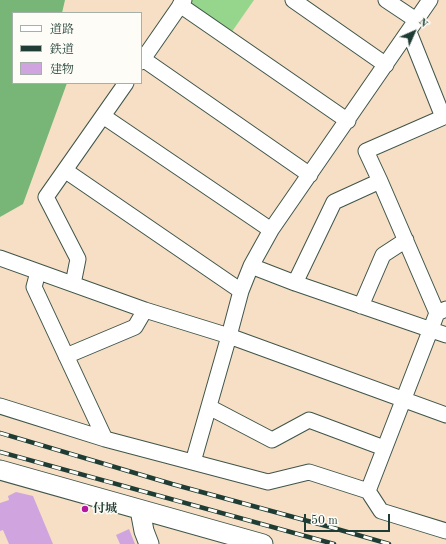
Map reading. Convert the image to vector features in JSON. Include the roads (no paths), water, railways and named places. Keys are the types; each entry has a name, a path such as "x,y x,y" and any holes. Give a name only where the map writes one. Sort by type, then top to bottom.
{"main road":[{"path":"0,470 263,544"},
{"path":"140,510 144,532 150,544"}],"street":[{"path":"293,0 386,65"},
{"path":"368,491 430,330 441,311 406,240 366,151 445,117 412,26 386,0"},
{"path":"193,462 241,291 251,266 271,230 430,0"},
{"path":"310,175 142,60 146,43 182,3 348,120"},
{"path":"73,284 78,259 46,197 66,171 125,84"},
{"path":"103,116 271,230"},
{"path":"66,171 241,291"},
{"path":"295,283 334,202 380,181"},
{"path":"361,306 382,255 406,240"},
{"path":"0,258 145,310 229,336 446,414"},
{"path":"251,266 295,283 446,335"},
{"path":"38,272 34,287 105,439"},
{"path":"66,356 135,327 145,310"},
{"path":"0,406 105,439 268,482 309,472 368,491 381,511 446,531"},
{"path":"209,407 272,440 309,420 384,448"}],"railway":[{"path":"0,433 172,484 389,544"},
{"path":"0,452 334,544"}],"place":[{"name":"付城","path":"85,509"}]}
